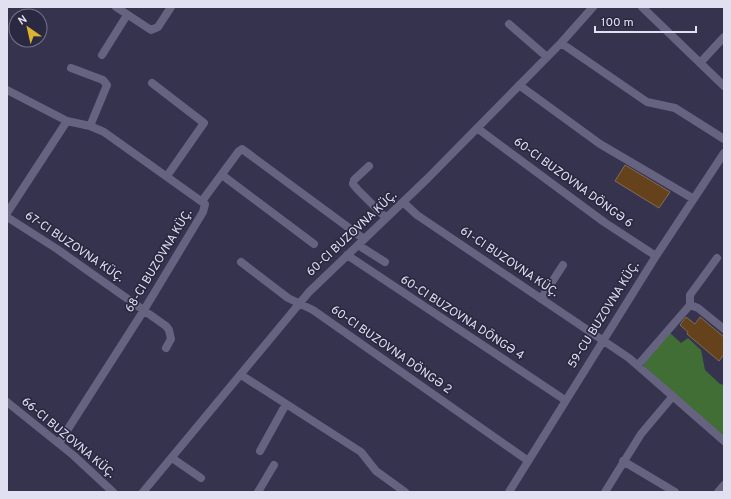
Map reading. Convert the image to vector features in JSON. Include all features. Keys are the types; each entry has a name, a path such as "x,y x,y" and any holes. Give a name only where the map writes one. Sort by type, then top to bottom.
{"street":[{"path":"116,7 147,28 155,30 171,7"},
{"path":"143,492 313,287 403,202 477,128 561,43 593,7"},
{"path":"642,7 724,86"},
{"path":"102,55 127,15"},
{"path":"510,24 547,57"},
{"path":"700,63 724,37"},
{"path":"561,43 647,102 675,108 724,140"},
{"path":"71,68 103,80 106,85 90,126"},
{"path":"152,83 204,123 168,176"},
{"path":"519,85 600,144 692,198"},
{"name":"68-CI BUZOVNA KÜÇ.","path":"7,90 67,121 90,126 115,139 205,204 203,212 144,310 59,443"},
{"path":"7,213 67,121"},
{"path":"477,128 604,222 656,256"},
{"path":"202,201 239,151 245,150 385,262"},
{"name":"59-CU BUZOVNA KÜÇ.","path":"509,492 527,460 692,198 724,153"},
{"path":"369,166 354,180 353,184 386,218"},
{"path":"222,175 314,244"},
{"name":"61-CI BUZOVNA KÜÇ.","path":"403,202 417,215 638,365 724,441"},
{"name":"67-CI BUZOVNA KÜÇ.","path":"7,217 57,249 166,326 169,330 171,339 166,348"},
{"path":"347,255 565,400"},
{"path":"638,365 690,305 690,295 717,258"},
{"path":"241,262 288,298 309,307 527,460"},
{"path":"541,299 563,266"},
{"path":"690,305 698,308 724,328"},
{"path":"241,375 361,452 376,471 405,492"},
{"path":"605,492 623,461 648,426 673,396"},
{"path":"7,402 59,443 113,492"},
{"path":"260,451 286,404"},
{"path":"172,458 200,478"},
{"path":"623,461 675,492"},
{"path":"258,492 274,465"},
{"path":"718,492 724,485"}],"green space":[{"path":"669,332 681,343 688,338 701,350 705,370 720,384 724,385 724,438 643,365"}],"building":[{"path":"625,165 670,192 659,208 615,181"},
{"path":"686,317 695,324 700,317 724,337 724,354 719,361 687,334 688,332 680,325"}]}
